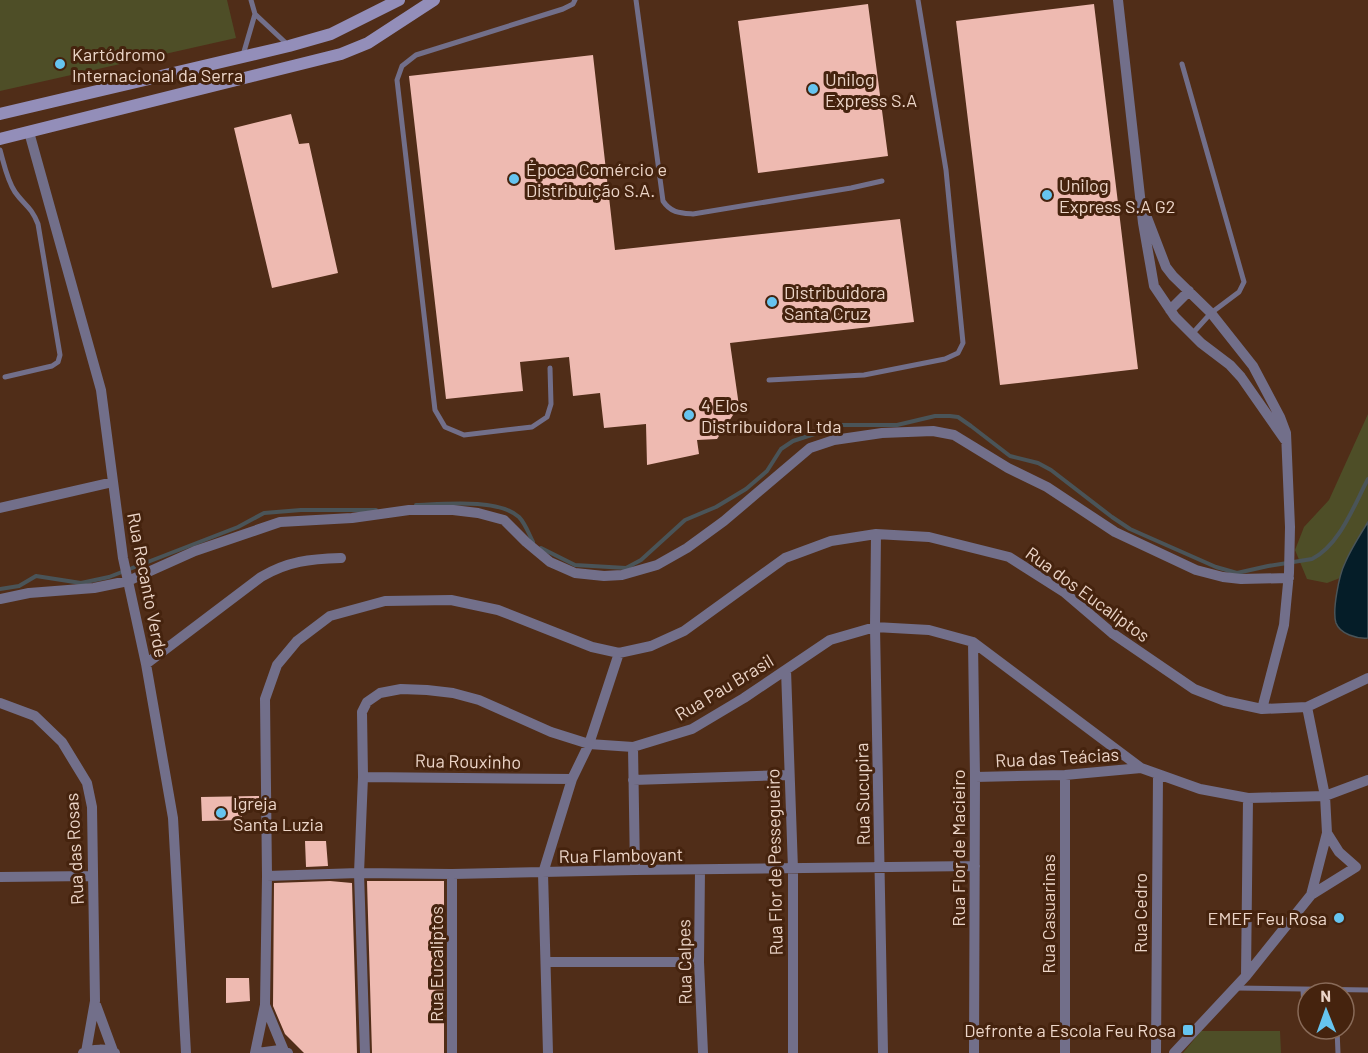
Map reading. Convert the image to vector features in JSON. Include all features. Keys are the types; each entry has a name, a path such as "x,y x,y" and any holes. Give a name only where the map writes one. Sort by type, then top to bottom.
{"main road":[{"path":"0,114 242,58 331,34 399,0"},
{"path":"0,139 340,54 368,43 434,0"}],"street":[{"path":"1118,0 1141,202 1154,286 1170,310 1192,334 1242,377 1287,442"},
{"name":"Rua Recanto Verde","path":"29,132 101,390 123,558 146,664 173,818 186,1053"},
{"path":"1141,202 1166,267 1211,313 1252,366 1284,426 1287,442 1290,527 1289,576 1284,624 1262,708"},
{"path":"1170,310 1189,291"},
{"path":"0,599 94,588 280,522 352,518 409,510 453,510 478,513 504,520 550,562 575,573 622,575 657,565 687,548 810,448 834,440 882,433 933,431 954,435 1008,468 1047,488 1115,532 1196,570 1223,578 1289,576"},
{"path":"0,508 113,482"},
{"name":"Rua Sucupira","path":"876,534 875,627 883,1053"},
{"name":"Rua dos Eucaliptos","path":"256,1053 265,1005 267,876 265,699 277,665 297,640 330,615 385,601 451,600 498,610 592,647 619,653 651,646 684,631 785,558 831,541 876,534 929,537 1009,557 1064,592 1112,633 1194,689 1225,701 1262,708 1307,706 1368,678"},
{"path":"146,664 261,577 280,566 310,559 341,558"},
{"name":"Rua Pau Brasil","path":"365,1053 359,873 363,777 362,712 366,702 380,693 401,689 453,693 479,700 551,732 590,744 633,747 692,729 744,698 830,640 875,627 929,630 973,642 1141,768 1200,789 1248,798 1325,796 1368,780"},
{"name":"Rua Flor de Macieiro","path":"973,642 974,1053"},
{"path":"548,1053 543,873 572,779 590,744 619,653"},
{"name":"Rua Flor de Pessegueiro","path":"786,670 788,775 794,869 793,1053"},
{"name":"Rua das Rosas","path":"0,703 35,716 62,742 87,783 92,807 95,1001 85,1052"},
{"path":"1307,706 1325,796 1327,833 1311,894"},
{"path":"633,747 635,870"},
{"name":"Rua das Teácias","path":"975,777 1065,775 1141,768"},
{"name":"Rua Cedro","path":"1156,1053 1158,774"},
{"path":"633,780 788,775"},
{"name":"Rua Casuarinas","path":"1065,775 1065,1053"},
{"name":"Rua Rouxinho","path":"363,777 572,779"},
{"path":"1246,976 1248,798"},
{"path":"1327,833 1339,852 1356,867"},
{"name":"Rua Flamboyant","path":"267,876 975,866"},
{"path":"1174,1053 1246,976 1311,894 1356,867 1368,867"},
{"name":"Rua Calpes","path":"700,870 699,962 703,1053"},
{"name":"Rua Eucaliptos","path":"452,874 452,1053"},
{"path":"0,877 92,876"},
{"path":"546,962 699,962"},
{"name":"Rua das Rosas","path":"95,1001 114,1052"},
{"name":"Rua dos Eucaliptos","path":"265,1005 286,1052"},
{"path":"256,1053 270,1050 286,1052"},
{"path":"85,1052 114,1052"}],"lane":[{"path":"251,0 255,14 289,46"},
{"path":"550,368 552,404 547,417 532,427 464,435 445,427 435,410 398,80 402,66 416,56 563,9 573,4 575,0"},
{"path":"636,0 663,201 675,213 693,214 882,181"},
{"path":"770,380 875,373 945,359 958,353 963,343 946,170 918,0"},
{"path":"242,58 255,14"},
{"path":"1182,64 1244,282 1239,292 1211,313 1192,334"},
{"path":"0,150 5,171 14,190 29,206 38,224 60,355 58,362 52,366 5,376"},
{"path":"1234,988 1296,990"}],"shaded area":[{"name":"Kartódromo Internacional da Serra","path":"0,0 227,0 236,38 0,91"},
{"path":"1368,414 1368,522 1345,562 1340,578 1327,583 1307,579 1295,550 1304,527 1329,500"},
{"path":"1201,1031 1280,1031 1281,1053 1183,1053"}],"water":[{"path":"1368,522 1368,638 1364,638 1354,637 1341,630 1336,623 1335,610 1338,584 1343,569"}],"building":[{"name":"Unilog Express S.A","path":"868,4 888,156 758,173 738,21"},
{"name":"Unilog Express S.A G2","path":"1094,4 1138,369 1000,385 956,21"},
{"name":"Época Comércio e Distribuição S.A.","path":"593,55 615,250 900,219 914,322 730,343 739,406 717,439 697,440 699,454 647,465 646,424 604,428 600,393 573,396 569,357 520,362 523,391 446,399 409,76"},
{"path":"291,114 299,144 309,143 338,273 272,288 234,128"},
{"name":"Igreja Santa Luzia","path":"259,796 259,805 241,806 242,820 202,821 201,797"},
{"path":"305,841 326,841 328,866 306,867"},
{"path":"330,881 352,883 357,1053 304,1053 285,1034 273,1006 274,883"},
{"path":"367,881 444,881 444,1053 372,1053"},
{"path":"226,978 249,978 250,1001 226,1003"}],"waterway":[{"path":"541,548 575,565 626,568 641,560 685,520 716,507 746,489 767,471 781,449 793,441 842,425 897,425 935,416 958,417 1010,456 1038,463 1051,470 1130,529 1216,567 1237,573 1312,559 1322,553 1345,524 1368,479"},
{"path":"416,505 455,503 498,507 519,517 533,542"},
{"path":"0,589 19,586 36,576 81,583 109,577 238,527 264,513 301,510 376,510"}],"place":[{"name":"Kartódromo Internacional da Serra","path":"60,64"},
{"name":"Unilog Express S.A","path":"813,89"},
{"name":"Época Comércio e Distribuição S.A.","path":"514,179"},
{"name":"Unilog Express S.A G2","path":"1047,195"},
{"name":"Distribuidora Santa Cruz","path":"772,302"},
{"name":"4 Elos Distribuidora Ltda","path":"689,415"},
{"name":"Igreja Santa Luzia","path":"221,813"},
{"name":"EMEF Feu Rosa","path":"1339,918"},
{"name":"Defronte a Escola Feu Rosa","path":"1188,1030"}]}
